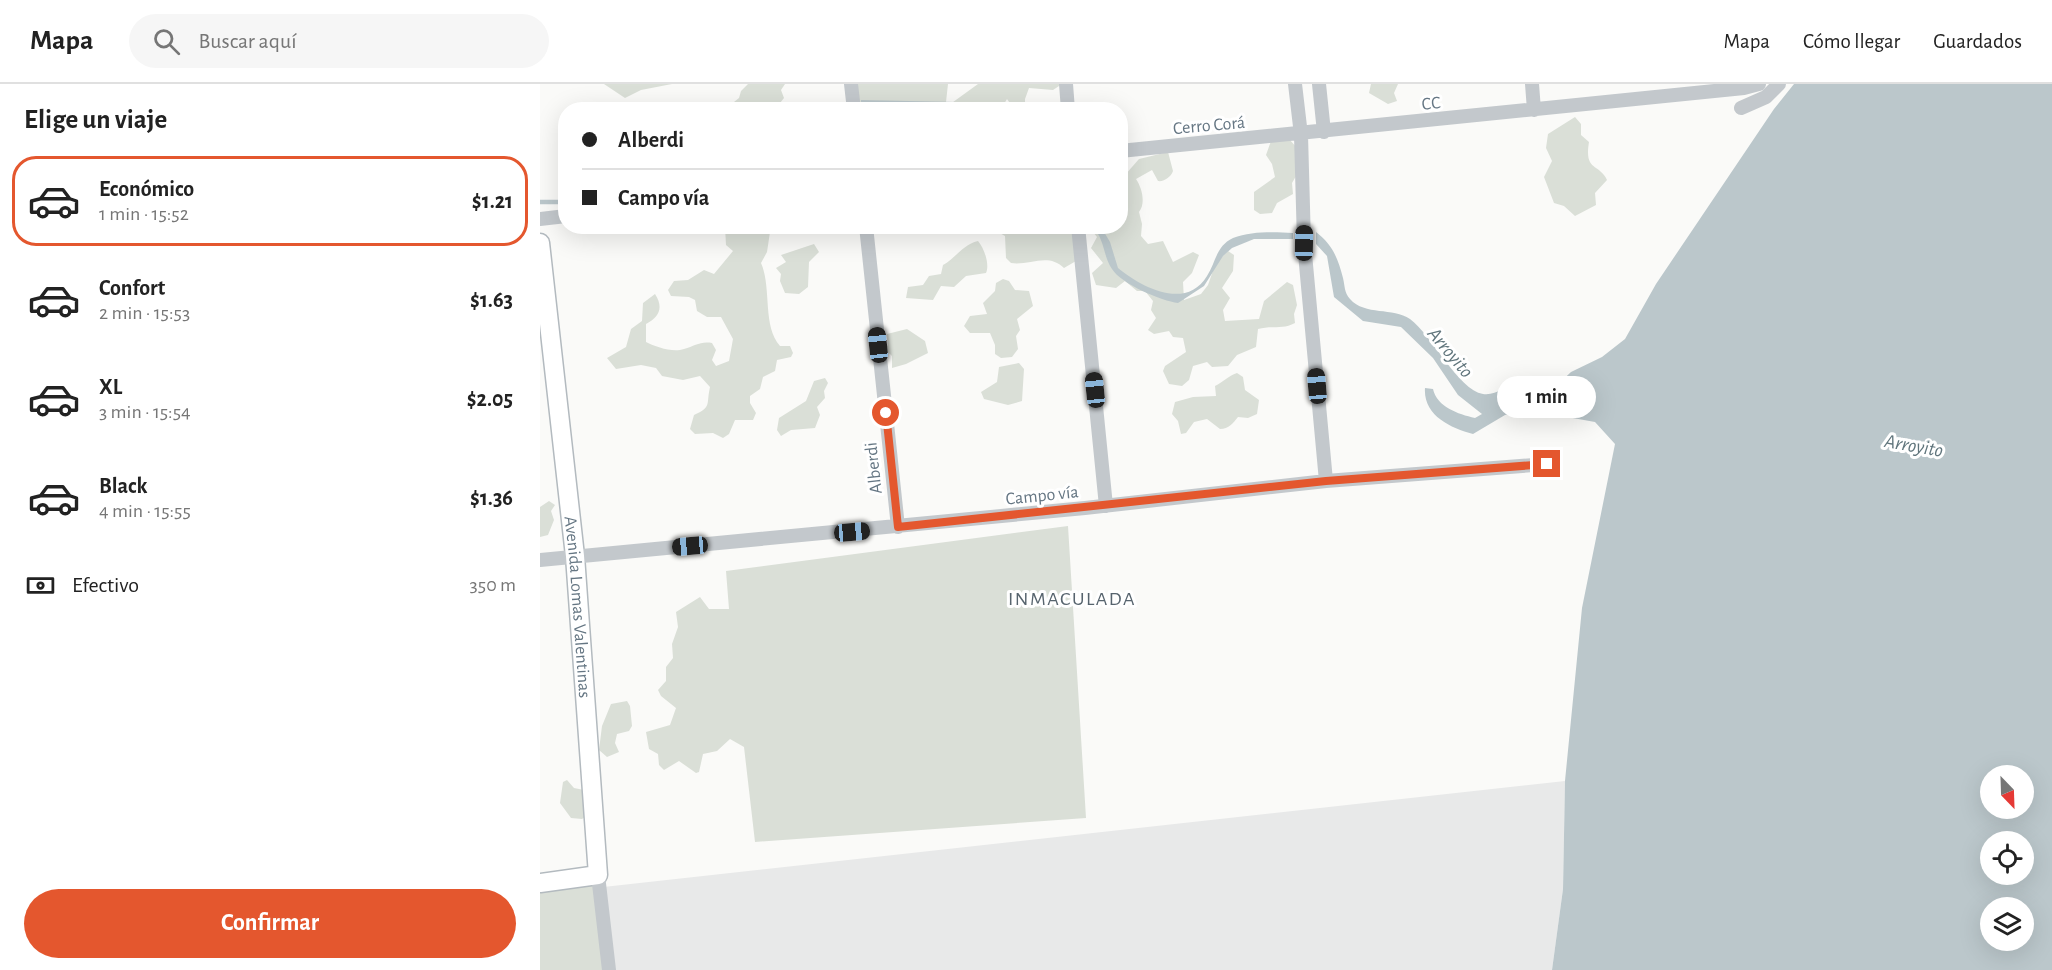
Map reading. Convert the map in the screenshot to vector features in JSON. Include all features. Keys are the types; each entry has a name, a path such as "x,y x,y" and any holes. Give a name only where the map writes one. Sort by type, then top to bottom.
{"street":[{"path":"1066,84 1067,102"},
{"path":"1294,84 1300,135 1304,243 1326,481"},
{"path":"1319,84 1324,132"},
{"path":"1532,84 1534,110"},
{"name":"CC","path":"1300,135 1744,88 1759,84"},
{"path":"1741,108 1766,97 1779,84"},
{"name":"Cerro Corá","path":"1128,150 1300,135"},
{"path":"540,219 558,217"},
{"name":"Alberdi","path":"867,234 898,527"},
{"path":"1079,234 1106,506"},
{"name":"Avenida Lomas Valentinas","path":"540,243 575,556 598,875 609,970"},
{"name":"Campo vía","path":"540,560 898,527 1326,481 1547,464"},
{"path":"540,883 598,875"}],"shaded area":[{"path":"604,84 672,84 641,90 625,98"},
{"path":"748,84 785,84 781,90 784,98 781,102 734,102 739,98 741,91"},
{"path":"857,84 948,84 946,102 856,102"},
{"path":"978,84 1062,84 1053,90 1029,88 1025,102 1009,102 1007,99 1005,102 953,102"},
{"path":"1371,84 1398,84 1394,93 1397,101 1388,104 1369,93"},
{"path":"1575,117 1581,124 1581,135 1589,142 1590,163 1607,180 1595,193 1596,205 1575,216 1564,206 1554,203 1544,177 1552,161 1546,148 1548,134"},
{"path":"1289,139 1298,149 1299,171 1292,183 1293,194 1277,203 1272,213 1260,214 1254,210 1254,192 1275,177 1272,164 1266,155 1271,141"},
{"path":"1168,152 1173,171 1169,177 1158,181 1152,170 1136,179 1142,196 1139,212 1142,224 1141,236 1148,244 1163,241 1173,262 1193,252 1199,255 1192,273 1183,282 1184,300 1201,294 1208,285 1216,262 1228,251 1234,255 1233,271 1222,288 1230,298 1223,310 1225,321 1259,319 1264,301 1287,282 1293,285 1297,305 1294,314 1295,323 1258,329 1256,347 1237,355 1228,366 1212,367 1207,362 1193,366 1189,380 1182,386 1169,384 1163,371 1165,366 1186,352 1183,338 1173,337 1169,331 1154,334 1148,330 1156,318 1151,310 1153,301 1145,291 1137,291 1125,281 1116,288 1096,285 1092,273 1103,263 1091,248 1097,237 1095,234 1128,234 1128,172 1139,159"},
{"path":"725,234 770,234 767,252 761,263 771,328 780,346 790,346 793,353 791,357 777,360 775,371 763,377 760,389 750,396 750,403 756,413 753,420 735,420 729,434 723,438 713,433 695,434 690,429 694,415 704,410 708,402 710,387 700,376 683,380 662,376 656,368 641,365 616,369 607,358 626,347 631,329 642,321 643,303 655,294 660,308 657,315 646,324 646,342 670,350 684,349 701,343 712,343 716,350 712,360 716,366 729,361 733,339 721,317 707,317 697,311 695,300 689,297 671,296 668,290 674,281 688,280 704,270 714,274 733,251 726,245"},
{"path":"1001,234 1073,234 1076,261 1064,268 1058,263 1045,260 1011,263 1006,258 1005,236"},
{"path":"978,241 986,256 986,273 966,276 954,287 941,286 933,300 906,298 908,287 923,285 929,276 941,274 943,265 967,246"},
{"path":"814,244 819,252 809,262 808,287 799,294 785,293 780,281 781,274 776,268 786,262 781,255"},
{"path":"1003,279 1009,281 1015,290 1029,291 1033,306 1017,319 1020,330 1016,336 1018,349 1012,357 1001,358 995,354 995,345 990,333 970,333 964,326 970,316 987,314 983,303 995,291 996,283"},
{"path":"907,329 925,341 928,353 892,368 892,356 885,349 888,345 887,334"},
{"path":"1019,363 1024,369 1022,401 1008,405 984,399 981,392 997,382 999,367"},
{"path":"1237,373 1243,377 1245,390 1259,400 1257,414 1248,418 1238,417 1223,429 1207,419 1194,422 1186,433 1181,434 1178,421 1172,414 1175,402 1193,397 1216,396 1215,386"},
{"path":"825,378 828,383 824,391 825,398 817,407 820,415 815,428 791,430 781,436 777,430 779,418 806,401 814,381"},
{"path":"549,501 555,505 551,511 554,520 548,535 540,537 540,507"},
{"path":"1068,526 1086,818 755,842 744,747 730,739 717,751 703,754 699,772 696,773 679,761 664,770 659,765 658,754 649,749 646,732 670,725 676,708 661,696 658,690 666,681 666,667 673,658 672,644 678,627 676,612 700,597 709,609 729,609 726,571"},
{"path":"627,701 630,706 632,726 629,731 617,734 615,743 619,752 607,757 599,750 602,726 611,704"},
{"path":"567,780 574,788 584,790 585,817 582,819 571,818 560,803 563,782"},
{"path":"1565,781 1563,889 1552,970 540,970 540,894"},
{"path":"598,875 609,970 540,970 540,883"}],"water":[{"path":"1794,84 2052,84 2052,970 1552,970 1563,889 1565,781 1582,608 1615,444 1595,422 1534,411 1505,415 1473,434 1447,424 1428,406 1425,388 1433,389 1439,401 1455,412 1475,418 1482,414 1458,395 1433,358 1401,327 1363,321 1334,297 1327,256 1316,244 1316,232 1334,252 1350,299 1363,308 1396,313 1410,319 1464,383 1483,394 1518,385 1548,394 1571,372 1602,357 1625,339 1656,284 1774,109"},
{"path":"861,100 956,102 861,102"},
{"path":"1255,233 1293,233 1293,239 1254,239 1232,248 1223,256 1204,286 1178,303 1142,291 1117,275 1109,264 1098,234 1105,234 1110,242 1118,268 1151,288 1176,294 1187,292 1198,286 1207,276 1227,241"}],"waterway":[{"name":"Arroyito","path":"540,202 558,202"}],"district":[{"name":"INMACULADA","path":"1072,598"}],"route":[{"path":"886,413 898,527 1326,481 1547,464"}]}
